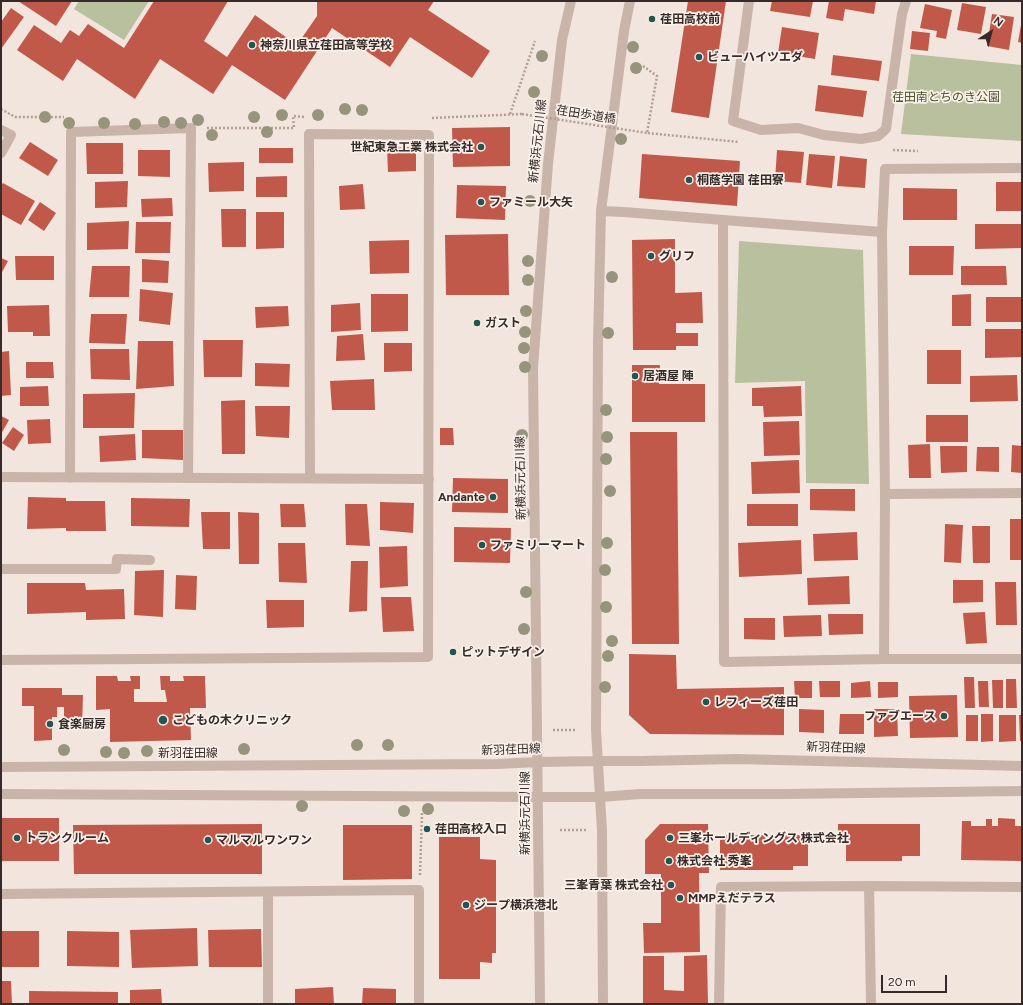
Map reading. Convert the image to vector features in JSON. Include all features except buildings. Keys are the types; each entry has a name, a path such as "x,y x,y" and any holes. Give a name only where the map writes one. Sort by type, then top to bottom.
{"street":[{"name":"新横浜元石川線","path":"540,1004 533,368 548,164 562,40 570,1"},
{"path":"603,1004 602,830 596,730 598,373 601,211 624,31 630,1"},
{"path":"749,1 733,121 761,130 798,128 824,135 861,139 878,136 886,129 902,14 906,1"},
{"path":"70,478 71,132 191,128 188,478"},
{"path":"1,130 11,135 1,153"},
{"path":"1,660 428,657 429,135 309,134 310,478"},
{"path":"884,659 885,494 882,232 885,169 1022,168"},
{"path":"601,211 882,232"},
{"path":"722,220 724,662 884,659 1022,659"},
{"path":"1,477 429,479"},
{"path":"885,494 1022,493"},
{"path":"1,569 116,569 117,559 150,560"},
{"name":"新羽荏田線","path":"1,767 490,764 737,758 1022,766"},
{"path":"1,794 601,797 646,794 1022,791"},
{"path":"869,886 871,1004"},
{"path":"719,1004 721,887 1022,887"},
{"path":"1,894 419,890 419,1004"},
{"path":"268,892 268,1004"}],"path":[{"path":"510,114 535,41"},
{"path":"644,66 657,76 647,133"},
{"path":"1,109 15,117 71,117"},
{"name":"荏田歩道橋","path":"424,118 522,114 647,133 752,143 761,130"},
{"path":"206,122 207,128 294,128 293,116 307,117"},
{"path":"550,730 576,730"},
{"path":"419,890 422,813"},
{"path":"560,830 587,830"}],"green space":[{"path":"79,1 149,1 124,40 74,9"},
{"name":"荏田南とちのき公園","path":"911,54 1022,65 1022,141 901,134"},
{"path":"739,241 863,250 869,484 806,483 805,381 735,383"}],"place":[{"name":"荏田高校前","path":"652,19"},
{"name":"神奈川県立荏田高等学校","path":"252,45"},
{"name":"ビューハイツエダ","path":"699,57"},
{"name":"世紀東急工業 株式会社","path":"481,147"},
{"name":"桐蔭学園 荏田寮","path":"689,180"},
{"name":"ファミール大矢","path":"481,202"},
{"name":"グリフ","path":"651,256"},
{"name":"ガスト","path":"477,323"},
{"name":"居酒屋 陣","path":"635,376"},
{"name":"Andante","path":"493,497"},
{"name":"ファミリーマート","path":"482,545"},
{"name":"ピットデザイン","path":"453,652"},
{"name":"レフィーズ荏田","path":"706,702"},
{"name":"ファブエース","path":"944,716"},
{"name":"こどもの木クリニック","path":"163,720"},
{"name":"食楽厨房","path":"50,724"},
{"name":"荏田高校入口","path":"427,829"},
{"name":"トランクルーム","path":"17,838"},
{"name":"三峯ホールディングス 株式会社","path":"670,838"},
{"name":"マルマルワンワン","path":"208,840"},
{"name":"株式会社 秀峯","path":"669,861"},
{"name":"三峯青葉 株式会社","path":"671,885"},
{"name":"MMPえだテラス","path":"680,898"},
{"name":"ジープ横浜港北","path":"466,905"}]}
